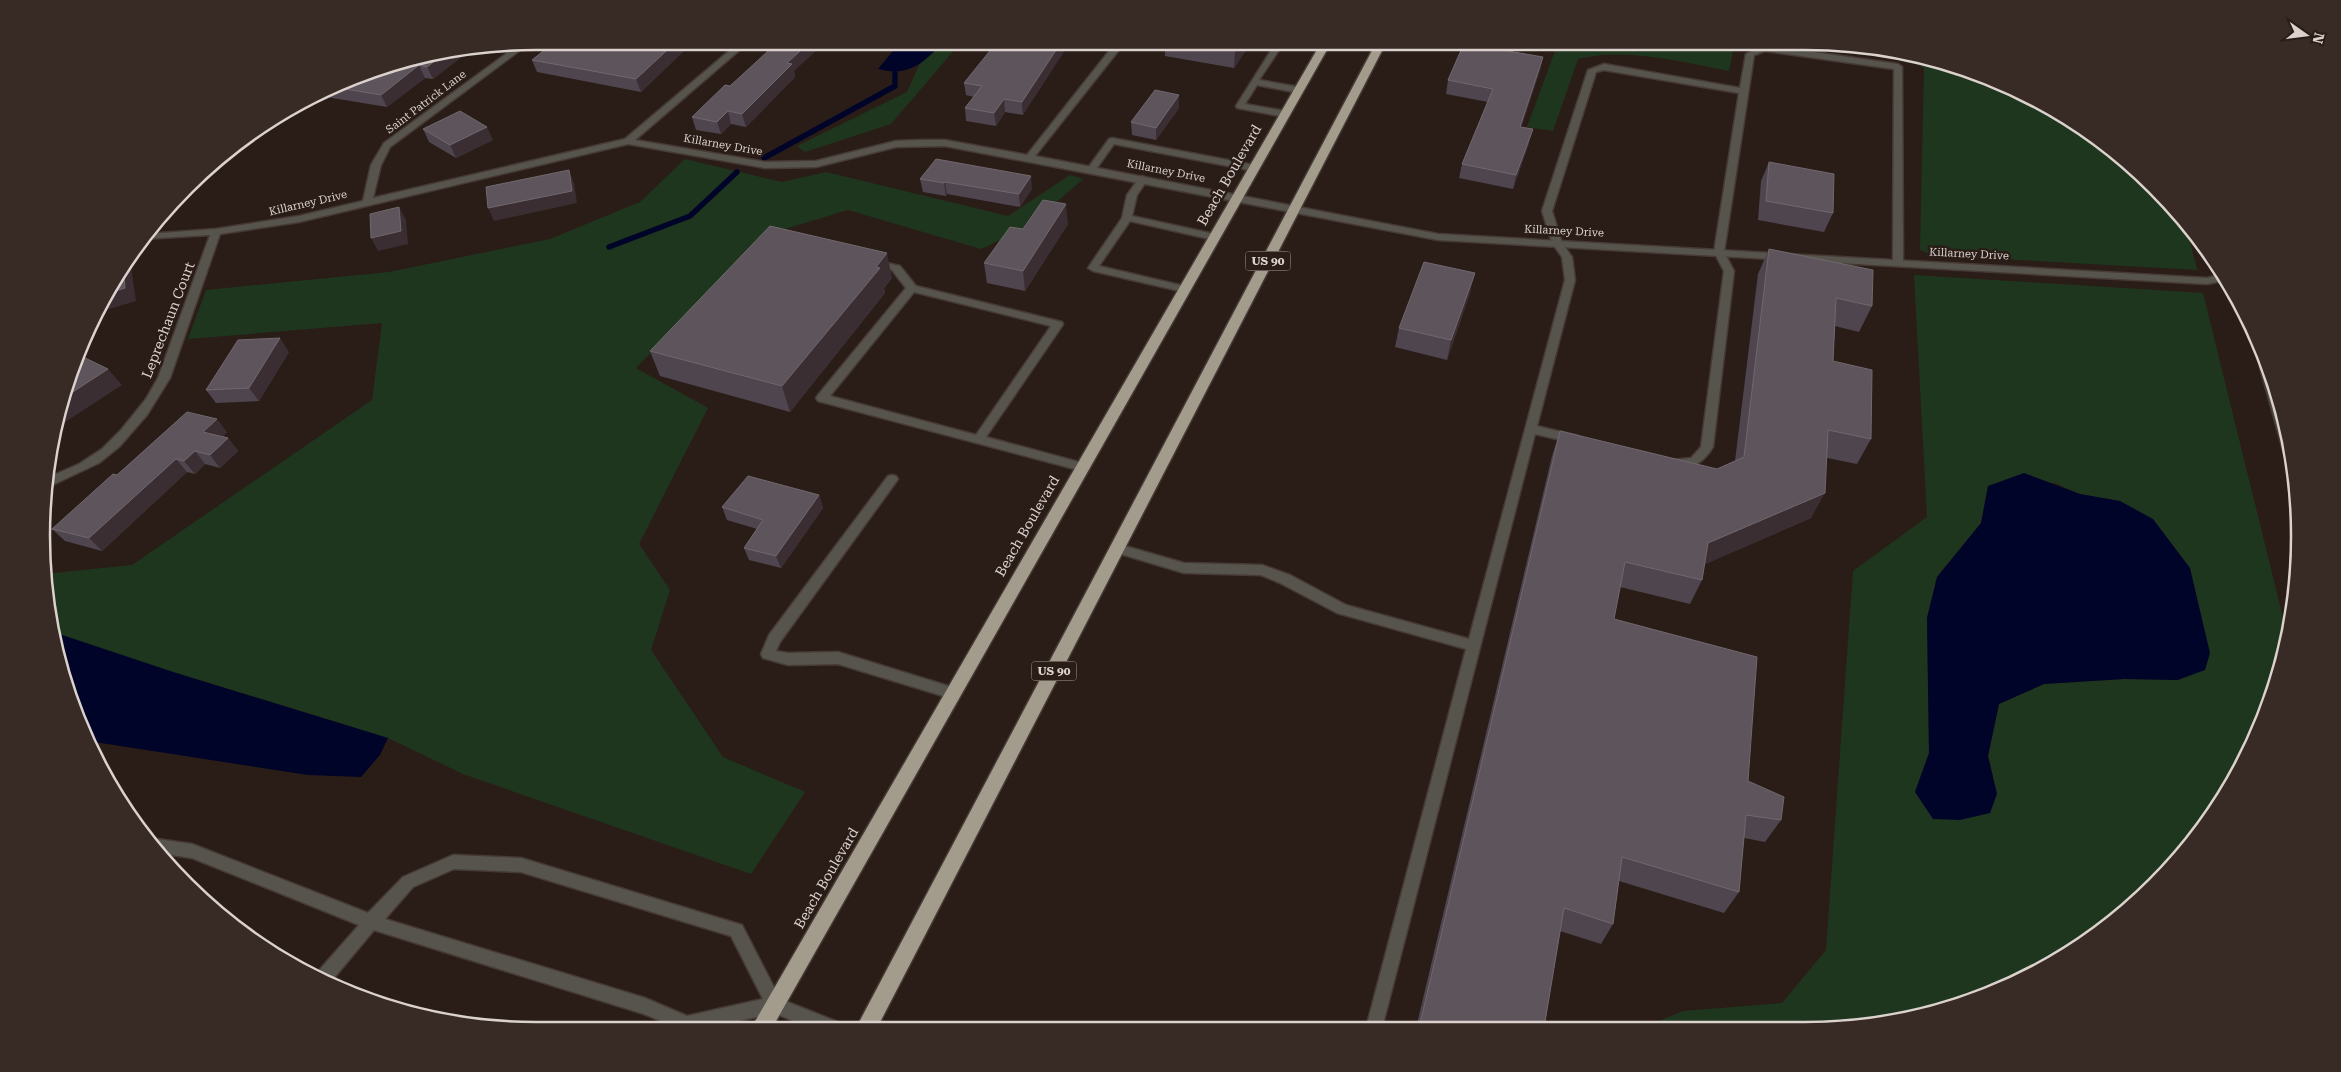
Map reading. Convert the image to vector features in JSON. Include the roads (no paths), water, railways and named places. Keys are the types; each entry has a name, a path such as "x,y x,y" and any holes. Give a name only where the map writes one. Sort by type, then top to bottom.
{"highway":[{"name":"Beach Boulevard","path":"765,1022 1322,50"},
{"name":"US 90","path":"869,1022 1377,50"}],"street":[{"path":"628,141 735,50"},
{"path":"1029,158 1115,50"},
{"path":"1275,50 1240,106 1285,114"},
{"path":"1670,462 1691,464 1701,458 1707,447 1729,271 1719,252 1750,54 1759,50"},
{"path":"1778,50 1898,67 1898,262"},
{"name":"Saint Patrick Lane","path":"368,202 373,171 378,156 387,145 515,51"},
{"path":"1376,1022 1570,280 1567,257 1557,242 1547,211 1592,70 1604,67 1744,91"},
{"path":"1254,82 1299,90"},
{"path":"1091,170 1112,140 1254,168"},
{"name":"Killarney Drive","path":"153,236 216,232 299,219 628,141 765,166 816,164 896,144 921,143 945,144 1029,158 1438,237 1557,242 2206,281 2217,279"},
{"path":"1142,179 1132,195 1127,218 1093,268 1184,289"},
{"path":"1127,218 1214,237"},
{"name":"Leprechaun Court","path":"53,481 94,461 124,435 153,399 164,378 216,232"},
{"path":"861,260 896,268 912,288 1058,324 978,440"},
{"path":"912,288 822,398 1082,467"},
{"path":"1531,429 1586,442"},
{"path":"892,479 798,609 774,639 768,654 788,659 838,658 953,693"},
{"path":"1118,549 1184,568 1262,570 1285,579 1342,609 1474,646"},
{"path":"162,846 192,851 371,922 645,1006 682,1022"},
{"path":"327,974 408,882 453,862 521,865 736,930 775,1005"},
{"path":"696,1022 775,1005 817,1022"}],"water":[{"path":"894,50 935,50 922,62 908,69 889,71 878,69"},
{"path":"2024,473 2080,494 2120,501 2153,519 2190,568 2210,653 2205,670 2178,680 2124,679 2044,684 1999,704 1988,756 1997,794 1990,813 1960,820 1933,819 1915,792 1929,753 1927,618 1937,577 1981,523 1988,486"},
{"path":"60,634 173,672 388,738 380,755 361,777 308,775 96,742 76,692"}],"waterway":[{"path":"764,158 895,86 895,73"},
{"path":"609,247 690,216 737,172"}]}
